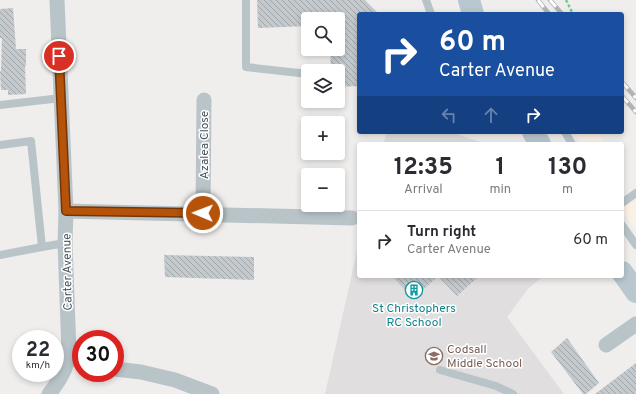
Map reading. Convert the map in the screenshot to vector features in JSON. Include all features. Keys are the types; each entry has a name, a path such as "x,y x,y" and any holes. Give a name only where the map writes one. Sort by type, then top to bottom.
{"street":[{"name":"Carter Avenue","path":"57,0 66,211 65,243 69,352 72,360"},
{"path":"469,0 472,12"},
{"name":"Azalea Close","path":"203,213 204,100"},
{"path":"66,211 203,213 352,218"},
{"path":"624,275 636,292"},
{"path":"606,345 636,324"},
{"name":"Carter Avenue","path":"49,394 59,380 72,367"},
{"path":"124,371 141,372 175,380 212,394"}],"lane":[{"path":"246,0 246,67 301,73"},
{"path":"426,0 430,12"},
{"path":"0,105 61,98"},
{"path":"0,145 31,140 42,247"},
{"path":"624,202 636,193"},
{"path":"624,229 636,245"},
{"path":"0,256 65,243"},
{"path":"440,370 496,386 512,394"}],"path":[{"path":"566,0 572,12"}],"shaded area":[{"path":"386,134 456,134 481,142 384,142"},
{"path":"576,134 599,134 604,142 581,142"},
{"path":"636,198 636,230 624,214 624,206"},
{"name":"Codsall Middle School","path":"357,251 357,278 541,278 528,289 507,317 564,394 325,394"}],"building":[{"path":"257,0 365,0 377,12 357,12 357,86 345,87 345,64 331,64 330,56 345,56 345,12 301,12 301,26 258,28"},
{"path":"13,8 16,49 26,49 26,94 8,95 8,90 1,90 0,71 2,38 0,38 0,9"},
{"path":"164,255 254,257 254,280 165,277"},
{"path":"394,278 436,278 413,299"},
{"path":"440,278 477,278 457,296"},
{"path":"567,338 599,383 586,394 583,394 551,352"},
{"path":"636,363 636,394 595,394"}],"railway":[{"path":"538,0 547,12"},
{"path":"550,0 560,12"},
{"path":"624,84 636,98"},
{"path":"624,98 636,112"}],"place":[{"name":"St Christophers RC School","path":"414,290"},
{"name":"Codsall Middle School","path":"434,356"}],"route":[{"path":"59,56 66,211 203,213"}]}
